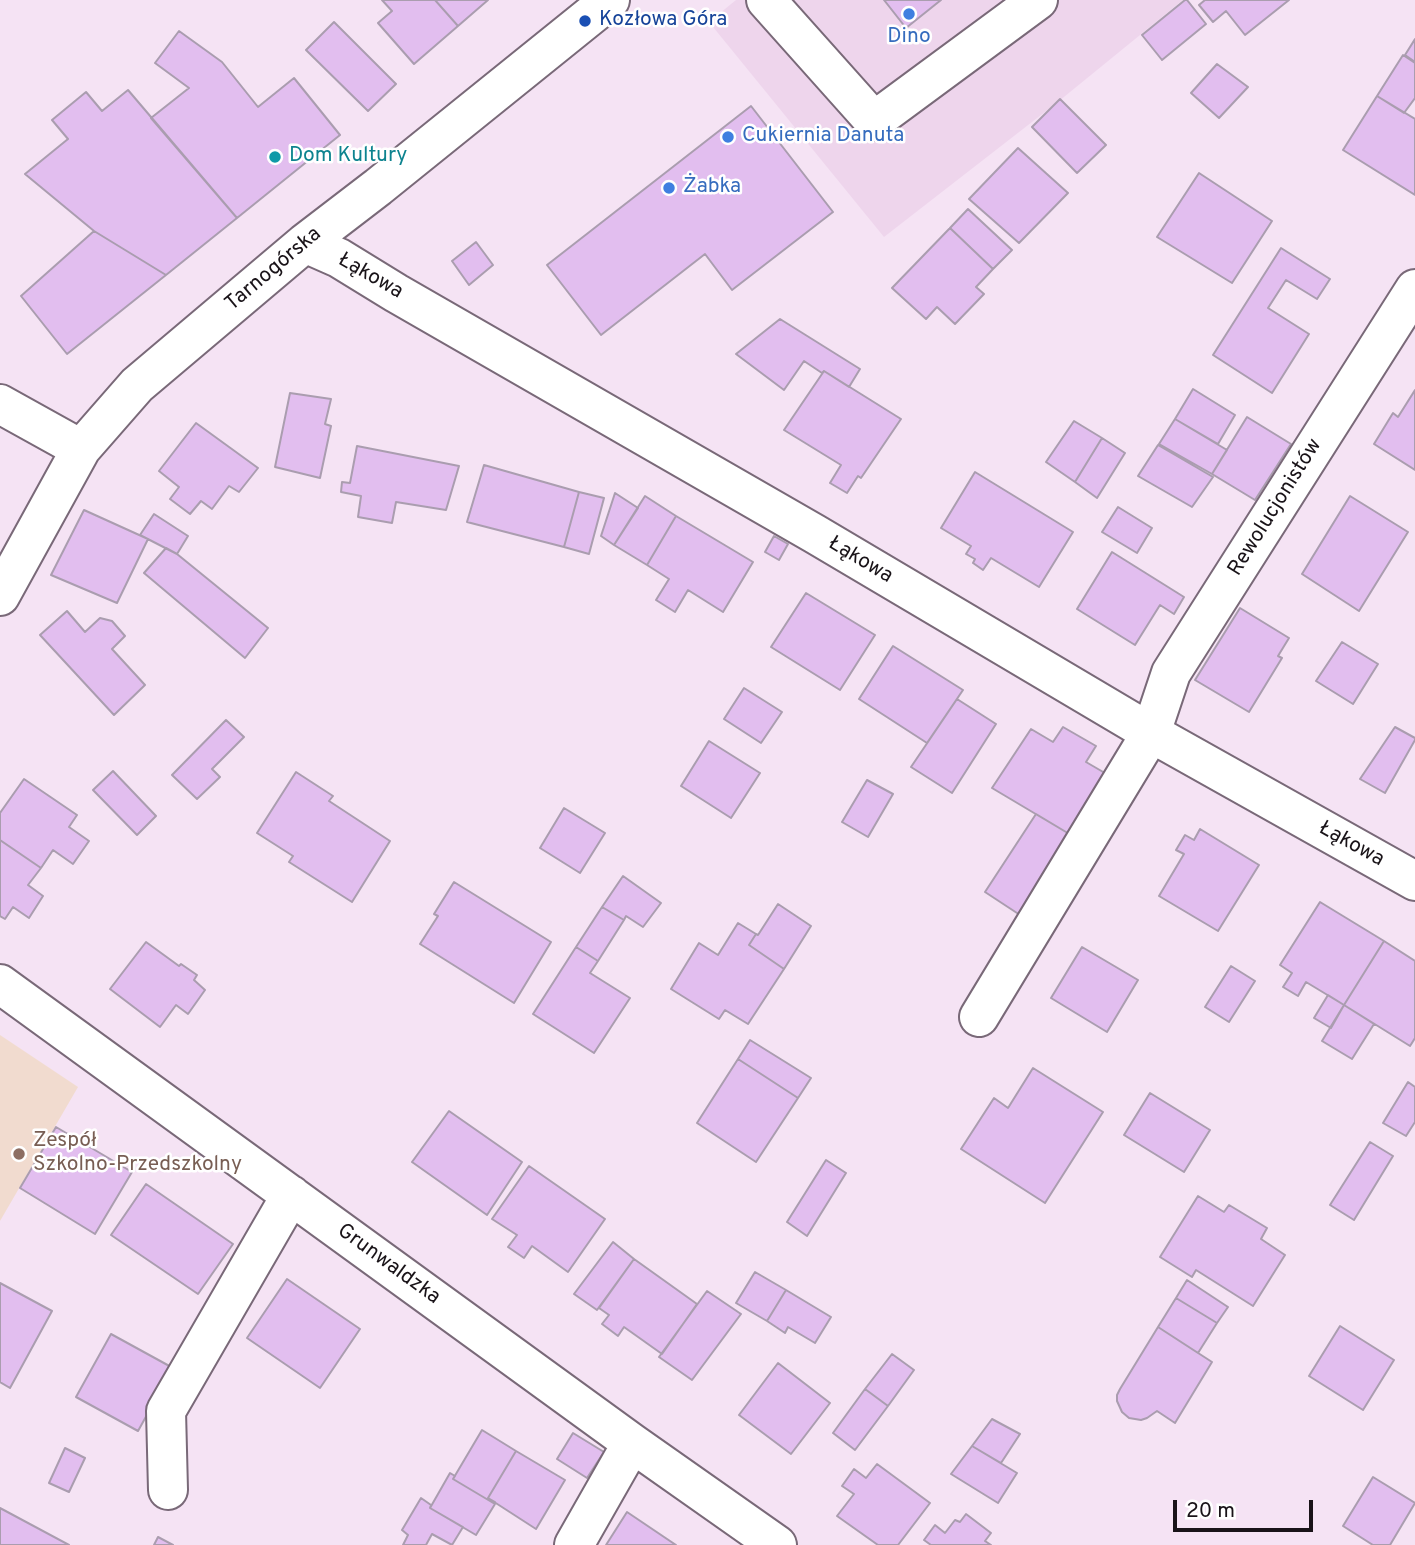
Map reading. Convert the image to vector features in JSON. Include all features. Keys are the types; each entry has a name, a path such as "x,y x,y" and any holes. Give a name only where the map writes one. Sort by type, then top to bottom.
{"street":[{"name":"Tarnogórska","path":"0,596 81,449 137,385 304,243 378,187 610,0"},
{"path":"765,0 874,121 1038,0"},
{"name":"Łąkowa","path":"304,243 339,258 815,534 1151,733 1415,881"},
{"name":"Rewolucjonistów","path":"979,1017 1151,733 1171,673 1415,289"},
{"path":"0,404 81,449"},
{"name":"Grunwaldzka","path":"0,984 632,1443 777,1545"},
{"path":"168,1490 166,1411 291,1195"},
{"path":"574,1545 632,1443"}],"shaded area":[{"path":"736,0 1183,0 1059,101 884,237 709,22"},
{"name":"Zespół Szkolno-Przedszkolny","path":"0,1035 78,1087 0,1221"}],"building":[{"path":"382,0 435,0 458,26 414,64 378,23 392,11"},
{"path":"435,0 488,0 458,26"},
{"name":"Dino","path":"884,0 941,0 906,28"},
{"path":"1185,0 1206,24 1162,60 1142,35"},
{"path":"1205,0 1289,0 1245,35 1226,11 1213,22 1199,5"},
{"path":"334,22 396,84 368,111 306,50"},
{"path":"179,31 222,62 258,107 294,78 340,135 237,218 151,118 189,88 155,63"},
{"path":"1415,39 1415,62 1405,55"},
{"path":"1403,55 1415,63 1415,98 1404,113 1377,96"},
{"path":"1217,64 1248,87 1219,118 1191,93"},
{"path":"128,90 237,218 166,275 94,231 25,174 68,139 52,120 86,92 102,111"},
{"path":"1377,96 1415,119 1415,195 1343,150"},
{"path":"1060,99 1106,145 1077,173 1032,127"},
{"path":"751,106 833,212 732,290 705,254 601,335 547,265"},
{"path":"1018,148 1068,193 1019,243 969,199"},
{"path":"1199,173 1272,221 1232,283 1157,237"},
{"path":"968,209 1012,250 993,269 950,228"},
{"path":"950,228 993,269 976,287 984,294 955,324 937,307 926,319 892,288"},
{"path":"94,231 166,275 67,354 21,296"},
{"path":"476,242 493,265 469,285 452,261"},
{"path":"1281,248 1330,279 1317,299 1286,280 1268,308 1309,334 1272,393 1213,355"},
{"path":"780,319 860,369 849,387 804,361 784,390 736,354"},
{"path":"824,371 901,419 861,478 858,476 847,493 830,483 841,465 784,430"},
{"path":"1193,389 1235,415 1218,444 1175,419"},
{"path":"1415,390 1415,470 1374,444 1393,413 1398,417"},
{"path":"290,393 331,399 325,424 331,426 320,478 275,467"},
{"path":"1247,417 1291,444 1255,500 1212,474"},
{"path":"1175,419 1227,450 1212,474 1159,444"},
{"path":"1074,421 1102,438 1075,482 1046,462"},
{"path":"196,423 258,468 239,492 229,486 212,509 201,501 190,514 170,499 179,487 159,471"},
{"path":"1102,438 1125,453 1097,498 1075,482"},
{"path":"1158,445 1213,477 1192,507 1138,476"},
{"path":"357,446 459,466 446,510 396,502 392,523 358,517 361,496 341,492 342,482 350,483"},
{"path":"484,465 579,492 564,547 467,522"},
{"path":"975,472 1073,532 1039,587 991,558 983,570 973,563 975,559 966,554 971,546 941,528"},
{"path":"579,492 604,498 589,554 564,547"},
{"path":"615,493 638,508 614,545 601,536"},
{"path":"645,496 676,516 647,565 614,545"},
{"path":"1350,496 1408,532 1359,611 1302,574"},
{"path":"1118,507 1152,528 1137,553 1102,532"},
{"path":"84,510 148,539 117,603 51,575"},
{"path":"154,514 188,536 177,554 140,535"},
{"path":"676,516 753,562 723,612 688,590 675,612 656,600 669,579 647,565"},
{"path":"774,536 788,544 779,560 765,552"},
{"path":"166,548 268,628 245,658 144,573"},
{"path":"1112,552 1184,597 1174,614 1160,605 1135,645 1077,609"},
{"path":"806,593 875,635 840,690 771,647"},
{"path":"1240,608 1289,638 1278,656 1282,658 1249,712 1195,680"},
{"path":"67,611 85,632 100,618 112,621 125,636 112,649 145,685 114,715 40,635"},
{"path":"1342,642 1378,664 1353,704 1316,681"},
{"path":"893,646 963,690 927,743 859,699"},
{"path":"744,688 782,712 761,743 724,719"},
{"path":"957,699 996,724 952,793 911,767"},
{"path":"226,720 244,737 212,769 220,777 197,799 172,775"},
{"path":"1063,727 1096,746 1086,762 1110,776 1071,835 992,788 1031,729 1053,742"},
{"path":"1395,727 1415,740 1385,793 1360,779"},
{"path":"709,741 760,773 731,818 681,786"},
{"path":"113,771 156,816 137,835 93,790"},
{"path":"296,772 333,796 329,801 390,841 352,902 289,862 293,856 257,833"},
{"path":"24,779 77,815 69,827 89,841 73,864 53,850 41,868 0,840 0,813"},
{"path":"867,780 893,794 868,837 842,822"},
{"path":"564,808 605,833 580,873 540,848"},
{"path":"1036,814 1071,835 1020,915 985,892"},
{"path":"1200,829 1259,865 1218,931 1159,896 1184,854 1176,850 1185,835 1194,840"},
{"path":"0,840 41,868 28,885 43,896 29,918 13,907 5,919 0,916"},
{"path":"623,876 661,903 643,927 626,916 624,920 602,907"},
{"path":"454,882 551,942 514,1003 420,944 438,916 434,914"},
{"path":"1320,902 1384,941 1344,1005 1306,982 1298,996 1283,987 1292,973 1280,965"},
{"path":"778,904 811,926 784,969 749,945"},
{"path":"602,907 624,920 598,961 576,947"},
{"path":"738,923 756,934 749,945 784,969 748,1024 725,1010 719,1019 671,989 699,943 718,955"},
{"path":"1384,941 1415,961 1415,1038 1410,1046 1344,1005"},
{"path":"146,942 179,966 181,964 197,975 194,980 205,990 188,1014 176,1005 160,1027 110,989"},
{"path":"576,947 598,961 590,973 630,998 594,1053 533,1014"},
{"path":"1082,947 1138,980 1107,1032 1051,998"},
{"path":"1231,966 1255,981 1229,1022 1205,1007"},
{"path":"1328,995 1344,1005 1331,1028 1314,1018"},
{"path":"1344,1005 1374,1024 1352,1059 1322,1041"},
{"path":"750,1040 811,1078 798,1098 738,1059"},
{"path":"738,1059 798,1098 756,1162 697,1123"},
{"path":"1033,1068 1103,1112 1045,1203 961,1149 994,1098 1008,1108"},
{"path":"1408,1082 1415,1087 1415,1122 1406,1136 1383,1123"},
{"path":"1150,1093 1210,1130 1184,1172 1124,1135"},
{"path":"449,1111 522,1162 487,1215 412,1162"},
{"path":"56,1127 132,1172 95,1234 20,1188"},
{"path":"1370,1142 1393,1156 1354,1220 1330,1205"},
{"path":"826,1160 846,1173 807,1236 787,1222"},
{"path":"529,1166 605,1219 568,1272 532,1246 524,1258 508,1247 517,1235 492,1219"},
{"path":"146,1184 233,1244 198,1294 111,1235"},
{"path":"1198,1196 1224,1212 1229,1205 1267,1228 1261,1239 1285,1255 1253,1306 1196,1270 1192,1277 1160,1257"},
{"path":"613,1242 634,1259 597,1310 574,1294"},
{"path":"634,1259 697,1304 662,1354 624,1327 618,1336 602,1324 609,1315 599,1308"},
{"path":"755,1272 786,1290 767,1321 736,1303"},
{"path":"287,1279 360,1329 320,1388 247,1338"},
{"path":"1187,1280 1228,1307 1217,1323 1176,1298"},
{"path":"0,1283 52,1311 10,1388 0,1382"},
{"path":"786,1290 831,1317 815,1343 788,1327 785,1333 767,1321"},
{"path":"707,1291 741,1314 692,1380 659,1357"},
{"path":"1176,1298 1217,1323 1198,1353 1158,1327"},
{"path":"1340,1326 1394,1360 1363,1410 1309,1376"},
{"path":"1158,1327 1212,1362 1175,1423 1157,1411 1141,1420 1129,1418 1122,1412 1117,1401 1120,1389"},
{"path":"111,1334 173,1368 138,1431 76,1397"},
{"path":"892,1354 914,1370 888,1406 865,1389"},
{"path":"778,1363 830,1403 791,1454 739,1415"},
{"path":"865,1389 888,1406 855,1450 833,1433"},
{"path":"992,1419 1020,1434 1001,1463 972,1446"},
{"path":"482,1430 516,1451 488,1498 495,1504 453,1479"},
{"path":"573,1433 604,1452 587,1478 557,1459"},
{"path":"972,1446 1017,1473 998,1503 951,1474"},
{"path":"65,1448 85,1458 69,1492 49,1483"},
{"path":"516,1451 565,1480 536,1529 488,1498"},
{"path":"877,1464 930,1503 898,1545 878,1545 837,1516 854,1494 842,1486 854,1469 866,1478"},
{"path":"450,1473 455,1476 453,1479 495,1504 476,1535 430,1508"},
{"path":"1373,1477 1415,1503 1390,1545 1373,1545 1343,1526"},
{"path":"421,1498 431,1505 430,1508 463,1527 452,1545 432,1534 426,1545 403,1545 408,1535 402,1530"},
{"path":"0,1508 69,1545 0,1545"},
{"path":"627,1512 676,1545 606,1545"},
{"path":"966,1514 991,1533 985,1541 991,1545 931,1545 924,1540 935,1525 945,1533 955,1520 960,1522"},
{"path":"158,1537 173,1545 154,1545"}],"place":[{"name":"Dino","path":"909,14"},
{"name":"Kozłowa Góra","path":"585,21"},
{"name":"Cukiernia Danuta","path":"728,137"},
{"name":"Dom Kultury","path":"275,157"},
{"name":"Żabka","path":"669,188"},
{"name":"Zespół Szkolno-Przedszkolny","path":"19,1154"}]}
